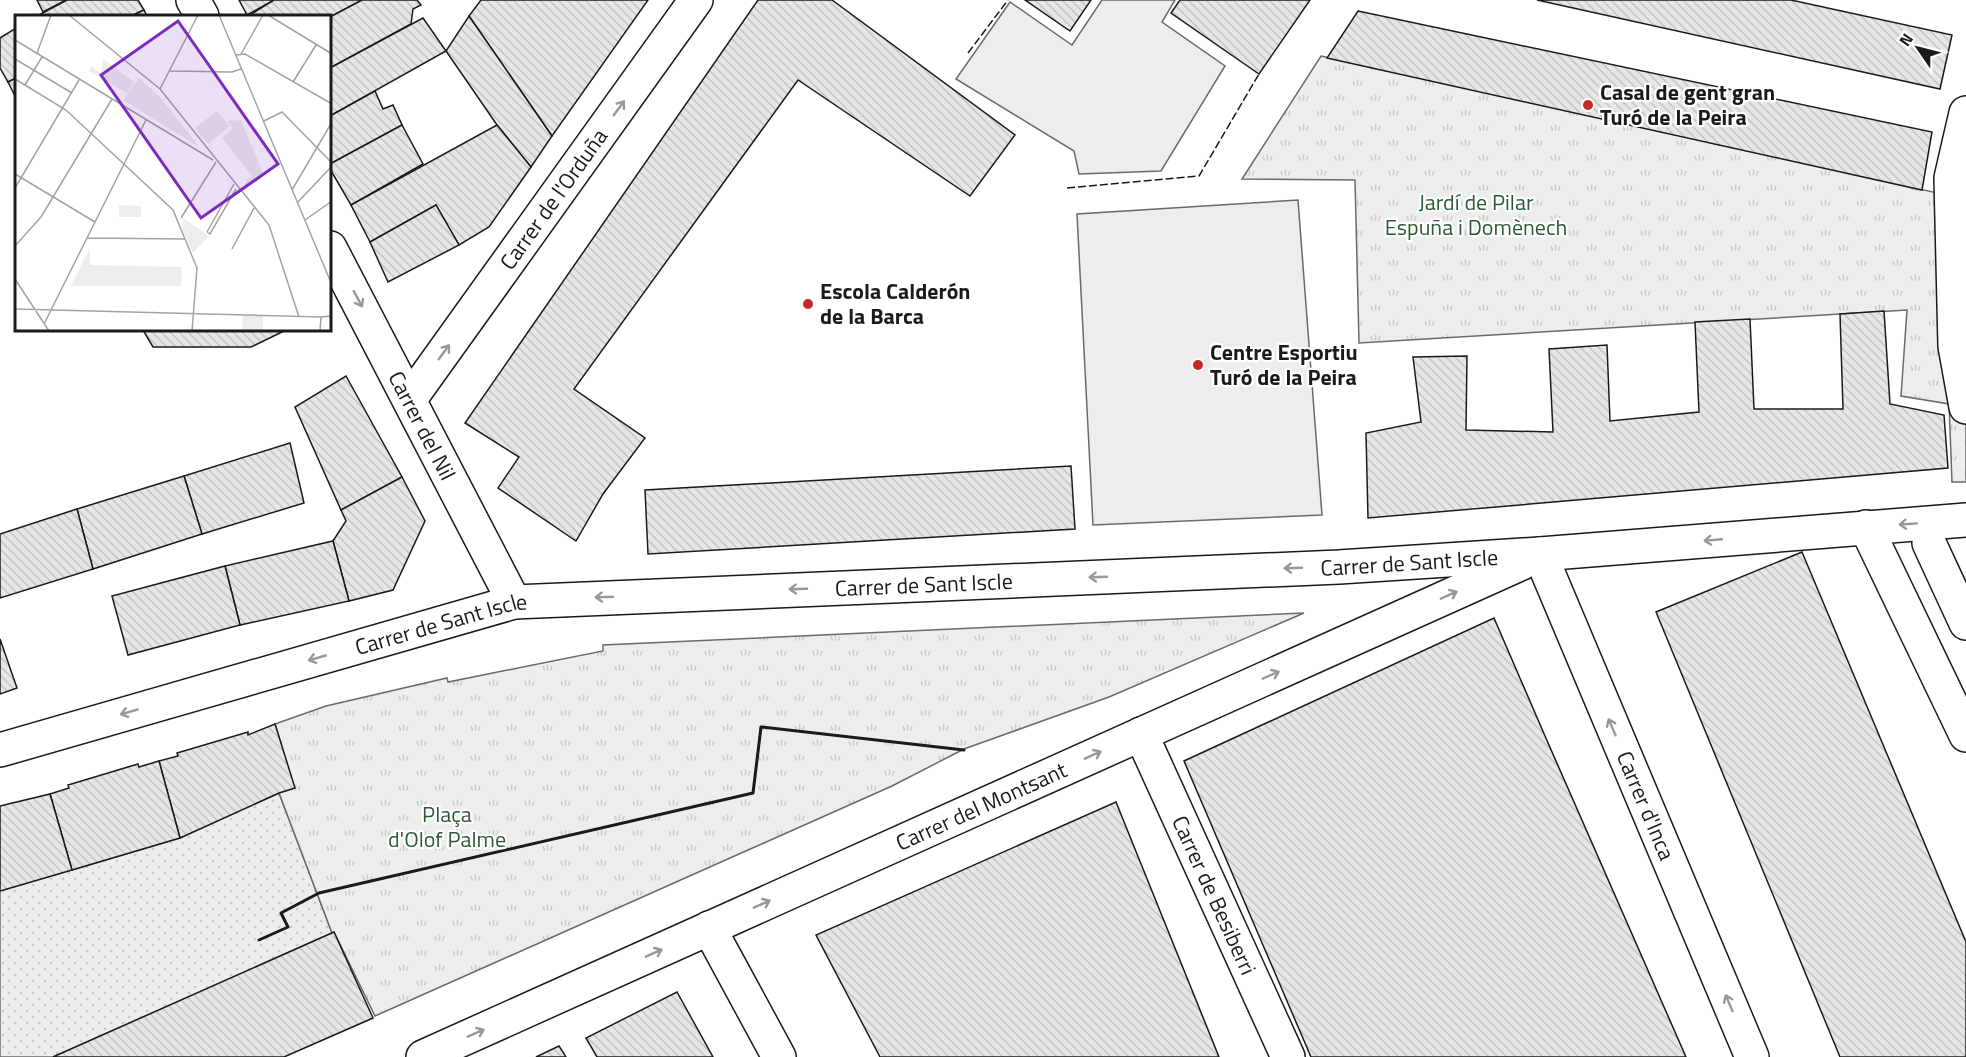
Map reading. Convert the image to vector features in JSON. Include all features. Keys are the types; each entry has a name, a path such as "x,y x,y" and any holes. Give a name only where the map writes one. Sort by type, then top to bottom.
{"street":[{"path":"194,0 202,15"},
{"name":"Carrer de l'Orduña","path":"410,399 696,0"},
{"path":"1966,113 1951,178 1955,346 1966,407"},
{"name":"Carrer del Nil","path":"332,252 514,602"},
{"name":"Carrer de Sant Iscle","path":"0,750 514,602 1339,567 1540,554 1866,526 1966,520"},
{"path":"1866,526 1966,735"},
{"path":"1929,543 1966,623"},
{"name":"Carrer del Montsant","path":"423,1057 1540,554"},
{"name":"Carrer d'Inca","path":"1540,554 1752,1057"},
{"name":"Carrer de Besiberri","path":"1141,734 1288,1057"},
{"path":"709,928 779,1057"}],"green space":[{"name":"Jardí de Pilar Espuña i Domènech","path":"1321,56 1951,196 1966,283 1966,482 1952,482 1949,404 1901,396 1907,310 1359,343 1355,180 1242,179"},
{"name":"Plaça d'Olof Palme","path":"1304,613 1109,697 964,749 892,786 375,1016 334,932 332,933 279,793 294,788 275,724 326,706 447,678 448,682 603,651 603,645"},
{"path":"279,793 332,933 53,1057 0,1057 0,891 180,838"}],"shaded area":[{"path":"1102,0 1175,0 1162,22 1225,66 1161,171 1079,174 1074,151 956,79 1010,2 1072,45"},
{"name":"Centre Esportiu Turó de la Peira","path":"1298,200 1322,515 1093,525 1077,214"}],"building":[{"path":"37,0 66,0 43,12"},
{"path":"67,0 138,0 144,10 133,15 39,15"},
{"path":"239,0 274,0 247,15"},
{"path":"274,0 362,0 332,16 250,15"},
{"path":"362,0 417,0 421,5 413,9 411,24 332,67 332,16"},
{"path":"481,0 648,0 552,136 469,16"},
{"path":"758,0 832,0 1015,135 970,196 798,80 574,389 645,438 603,494 576,541 498,488 519,457 465,423"},
{"path":"1025,0 1091,0 1070,31"},
{"path":"1180,0 1310,0 1259,74 1171,13"},
{"path":"1537,0 1791,0 1952,35 1940,89"},
{"path":"144,10 146,15 133,15"},
{"path":"1358,11 1932,132 1922,190 1327,58"},
{"path":"469,16 552,136 531,167 497,125 446,51"},
{"path":"423,18 446,51 332,115 332,67"},
{"path":"15,29 15,78 8,82 0,68 0,38"},
{"path":"15,78 15,96 8,82"},
{"path":"375,91 383,109 393,105 402,125 332,163 332,115"},
{"path":"402,125 423,164 351,205 332,172 332,163"},
{"path":"497,125 531,167 489,227 459,245 436,205 370,242 351,205"},
{"path":"436,205 459,245 388,282 370,242"},
{"path":"1884,311 1890,404 1944,415 1948,468 1368,518 1366,433 1421,422 1413,357 1467,356 1466,430 1553,432 1549,349 1607,345 1610,421 1699,412 1695,322 1750,319 1754,409 1843,409 1840,314"},
{"path":"144,332 282,332 251,347 153,347"},
{"path":"346,376 402,477 341,510 295,407"},
{"path":"290,443 304,503 202,534 184,476"},
{"path":"1071,466 1075,529 648,554 645,490"},
{"path":"184,476 202,534 93,569 77,509"},
{"path":"402,477 425,521 393,590 349,601 333,541 346,521 341,510"},
{"path":"77,509 93,569 0,598 0,534"},
{"path":"333,541 349,601 240,625 225,566"},
{"path":"1802,552 1966,942 1966,1057 1840,1057 1656,612"},
{"path":"225,566 240,625 128,655 112,596"},
{"path":"1494,618 1686,1057 1311,1057 1184,761"},
{"path":"0,639 17,688 0,694"},
{"path":"275,724 295,788 180,838 159,761 178,756 177,753 248,732 248,735"},
{"path":"159,761 180,838 72,870 50,794 69,788 68,785 138,764 139,767"},
{"path":"50,794 72,870 0,891 0,806"},
{"path":"1116,802 1219,1057 880,1057 816,935"},
{"path":"334,932 373,1018 284,1057 53,1057"},
{"path":"677,992 713,1057 597,1057 586,1038"},
{"path":"559,1046 566,1057 536,1057"}],"fence":[{"path":"968,53 1008,0"},
{"path":"1067,188 1199,176 1259,74"}],"wall":[{"path":"259,940 288,927 281,913 319,893 753,793 761,727 964,750"}],"place":[{"name":"Casal de gent gran Turó de la Peira","path":"1588,105"},
{"name":"Escola Calderón de la Barca","path":"808,304"},
{"name":"Centre Esportiu Turó de la Peira","path":"1198,365"}]}
